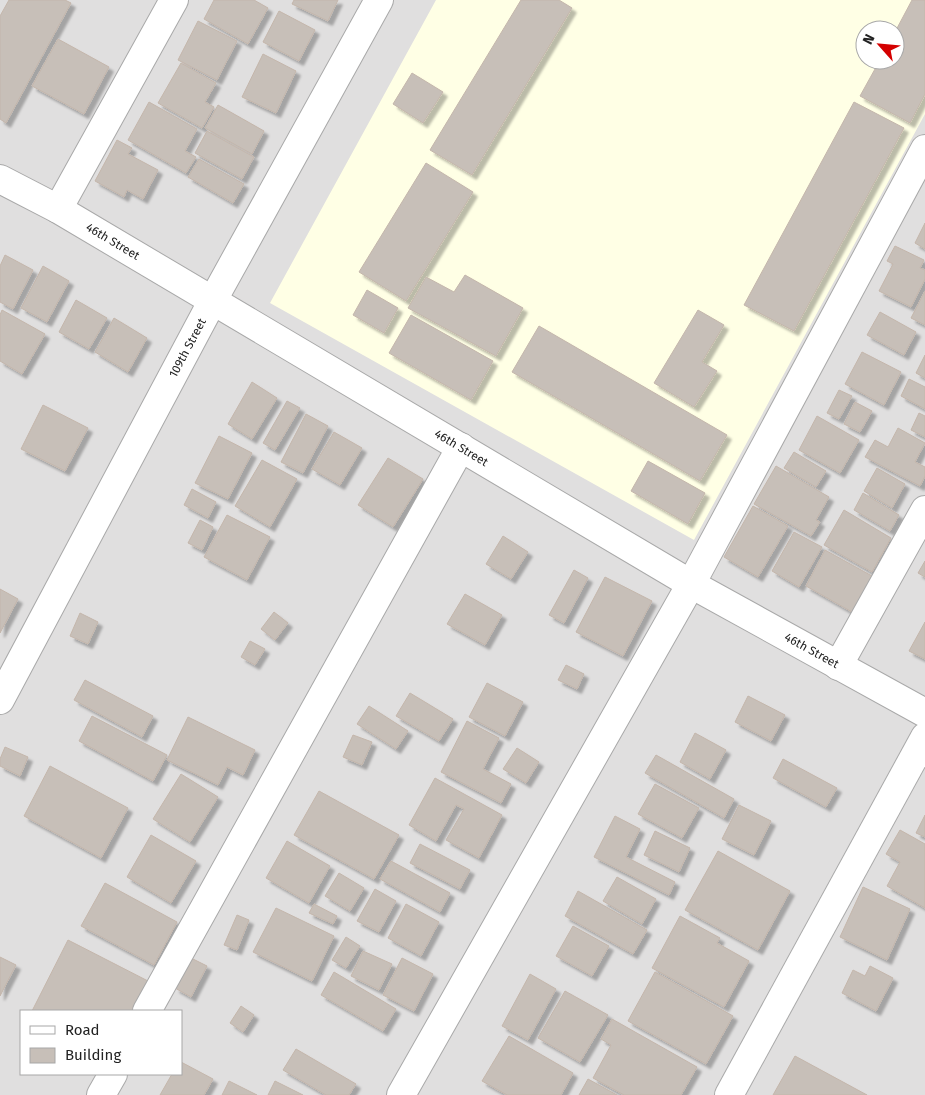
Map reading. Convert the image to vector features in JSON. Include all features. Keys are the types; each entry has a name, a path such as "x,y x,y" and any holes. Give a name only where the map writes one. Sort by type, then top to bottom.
{"street":[{"path":"58,209 174,0"},
{"name":"109th Street","path":"0,700 213,300 379,0"},
{"path":"401,1095 691,584 925,149"},
{"name":"46th Street","path":"0,179 58,209 691,584 925,713"},
{"path":"148,1010 461,447"},
{"path":"838,666 925,510"},
{"path":"729,1095 925,737"},
{"path":"101,1095 112,1075"}],"shaded area":[{"path":"0,0 925,0 925,1095 0,1095"},
{"path":"436,0 925,0 925,114 694,540 270,303"}],"building":[{"path":"9,0 65,0 71,3 6,123 0,119 0,16"},
{"path":"214,0 254,0 268,8 248,44 204,19"},
{"path":"294,0 338,0 328,21 292,4"},
{"path":"521,0 559,0 572,8 472,175 430,150"},
{"path":"912,0 925,0 925,94 910,123 860,96 874,70 905,70 905,20 901,20"},
{"path":"279,11 315,30 299,61 263,42"},
{"path":"198,21 237,41 217,80 178,60"},
{"path":"58,39 109,67 84,114 32,86"},
{"path":"263,54 296,71 276,113 242,97"},
{"path":"181,63 216,83 205,102 214,107 202,128 158,103"},
{"path":"412,73 443,92 423,123 393,104"},
{"path":"149,102 197,129 185,151 196,157 186,173 128,140"},
{"path":"854,102 904,128 794,331 744,305"},
{"path":"218,105 264,131 252,154 205,128"},
{"path":"207,131 254,157 242,179 195,153"},
{"path":"117,140 132,148 128,154 158,170 143,199 127,190 124,197 95,181"},
{"path":"199,159 244,184 233,203 188,177"},
{"path":"426,163 473,192 406,301 359,272"},
{"path":"925,223 925,249 915,243"},
{"path":"895,246 924,260 920,268 925,270 925,279 911,307 879,291 893,264 887,261"},
{"path":"5,255 33,270 13,309 0,302 0,266"},
{"path":"43,266 69,281 47,322 21,308"},
{"path":"465,275 523,308 496,356 408,308 426,277 454,292"},
{"path":"367,290 398,308 384,333 353,315"},
{"path":"925,291 925,325 911,318"},
{"path":"76,300 107,318 89,349 59,332"},
{"path":"2,310 45,334 22,374 0,361 0,315"},
{"path":"698,310 724,325 702,362 717,371 694,407 654,383"},
{"path":"880,312 916,332 904,355 867,335"},
{"path":"411,315 493,361 471,400 389,353"},
{"path":"114,318 147,338 128,372 95,352"},
{"path":"539,326 727,435 700,481 512,372"},
{"path":"862,352 901,372 884,405 845,384"},
{"path":"925,355 925,378 916,373"},
{"path":"909,379 925,387 925,409 901,396"},
{"path":"252,382 277,398 252,439 228,424"},
{"path":"839,390 852,396 839,419 827,413"},
{"path":"287,401 300,408 275,450 263,443"},
{"path":"855,402 872,411 860,432 844,424"},
{"path":"43,405 88,428 65,471 21,449"},
{"path":"919,413 925,416 925,437 911,430"},
{"path":"306,414 328,426 303,473 281,462"},
{"path":"817,416 859,440 840,473 799,450"},
{"path":"898,428 925,443 915,462 925,467 925,476 920,486 865,457 875,440 888,447"},
{"path":"334,432 362,448 340,485 312,469"},
{"path":"219,436 252,453 228,499 195,483"},
{"path":"794,452 826,471 816,487 784,468"},
{"path":"388,458 423,479 393,527 358,505"},
{"path":"262,460 297,479 270,527 235,506"},
{"path":"648,461 705,493 688,524 631,491"},
{"path":"776,466 829,497 816,520 820,522 811,536 754,504"},
{"path":"877,468 905,484 892,508 864,491"},
{"path":"192,489 216,502 208,518 184,505"},
{"path":"863,493 899,515 890,531 854,510"},
{"path":"753,506 788,526 758,577 724,557"},
{"path":"844,510 891,538 872,572 824,545"},
{"path":"227,515 270,537 247,580 204,557"},
{"path":"200,520 213,527 202,550 188,543"},
{"path":"794,532 822,547 799,587 772,571"},
{"path":"503,536 528,552 511,579 486,564"},
{"path":"825,550 872,576 852,612 806,586"},
{"path":"925,561 925,577 918,573"},
{"path":"574,570 588,578 564,623 549,615"},
{"path":"605,577 652,601 623,656 576,632"},
{"path":"0,589 18,599 0,633"},
{"path":"465,594 502,615 485,645 447,624"},
{"path":"274,612 288,623 275,640 261,629"},
{"path":"80,613 98,622 88,644 70,636"},
{"path":"925,622 925,659 909,651"},
{"path":"250,641 265,649 255,665 241,657"},
{"path":"566,665 584,674 577,689 558,680"},
{"path":"85,680 153,716 142,737 74,700"},
{"path":"487,683 523,702 505,736 469,717"},
{"path":"410,693 453,719 439,741 396,716"},
{"path":"748,696 785,715 771,741 735,722"},
{"path":"369,706 408,731 396,749 357,724"},
{"path":"92,716 167,755 153,781 79,741"},
{"path":"188,717 255,750 243,775 227,767 218,785 167,760"},
{"path":"467,721 499,738 483,769 511,784 501,803 441,772"},
{"path":"695,733 726,750 710,779 680,762"},
{"path":"353,735 372,742 362,765 343,757"},
{"path":"5,747 28,757 20,776 0,766 0,759"},
{"path":"517,748 539,762 526,783 503,769"},
{"path":"656,755 734,799 724,818 645,773"},
{"path":"783,759 837,788 826,807 773,778"},
{"path":"50,766 128,808 101,858 24,816"},
{"path":"181,774 218,797 190,842 153,819"},
{"path":"435,778 502,815 479,858 446,840 464,809 456,805 436,841 409,825"},
{"path":"655,784 699,808 682,838 638,814"},
{"path":"319,791 399,835 374,879 294,835"},
{"path":"739,805 771,821 754,855 722,839"},
{"path":"925,815 925,837 916,833"},
{"path":"615,816 640,829 626,857 675,882 669,895 594,857"},
{"path":"900,830 925,844 925,908 887,886 900,862 886,854"},
{"path":"655,831 690,848 679,872 644,855"},
{"path":"151,835 196,861 171,903 127,877"},
{"path":"287,841 330,866 309,903 266,878"},
{"path":"420,844 470,870 460,889 410,863"},
{"path":"718,851 790,891 758,950 685,910"},
{"path":"391,861 450,893 440,912 380,879"},
{"path":"339,873 364,888 350,911 325,896"},
{"path":"617,877 656,899 642,924 603,901"},
{"path":"105,883 177,922 154,965 81,926"},
{"path":"863,887 910,909 887,960 840,937"},
{"path":"375,889 396,901 379,932 357,921"},
{"path":"578,891 647,930 633,954 565,916"},
{"path":"314,904 337,916 333,924 309,913"},
{"path":"406,904 439,922 421,956 388,938"},
{"path":"276,908 334,936 312,981 253,952"},
{"path":"237,915 249,920 237,950 224,945"},
{"path":"680,916 720,938 717,943 749,961 724,1007 652,968"},
{"path":"573,926 609,946 592,976 556,956"},
{"path":"346,937 360,946 346,968 332,960"},
{"path":"68,940 148,981 134,1010 33,1010"},
{"path":"363,951 392,964 379,990 351,976"},
{"path":"0,957 16,965 0,996"},
{"path":"191,958 207,966 191,997 175,988"},
{"path":"402,958 433,974 414,1011 383,995"},
{"path":"870,966 893,978 876,1011 842,993 853,970 865,976"},
{"path":"334,972 396,1009 383,1031 321,995"},
{"path":"655,972 733,1016 706,1064 628,1021"},
{"path":"530,974 556,989 528,1040 502,1026"},
{"path":"565,991 608,1015 580,1062 538,1038"},
{"path":"241,1006 254,1015 243,1032 230,1023"},
{"path":"612,1019 697,1067 681,1095 624,1095 593,1078 611,1045 601,1039"},
{"path":"509,1036 573,1073 561,1095 507,1095 482,1081"},
{"path":"296,1049 356,1084 349,1095 326,1095 283,1070"},
{"path":"795,1056 867,1095 773,1095"},
{"path":"182,1063 213,1079 204,1095 160,1095 171,1075 182,1075"},
{"path":"588,1079 617,1095 579,1095"},
{"path":"229,1081 257,1095 222,1095"},
{"path":"275,1081 303,1095 268,1095"}]}
